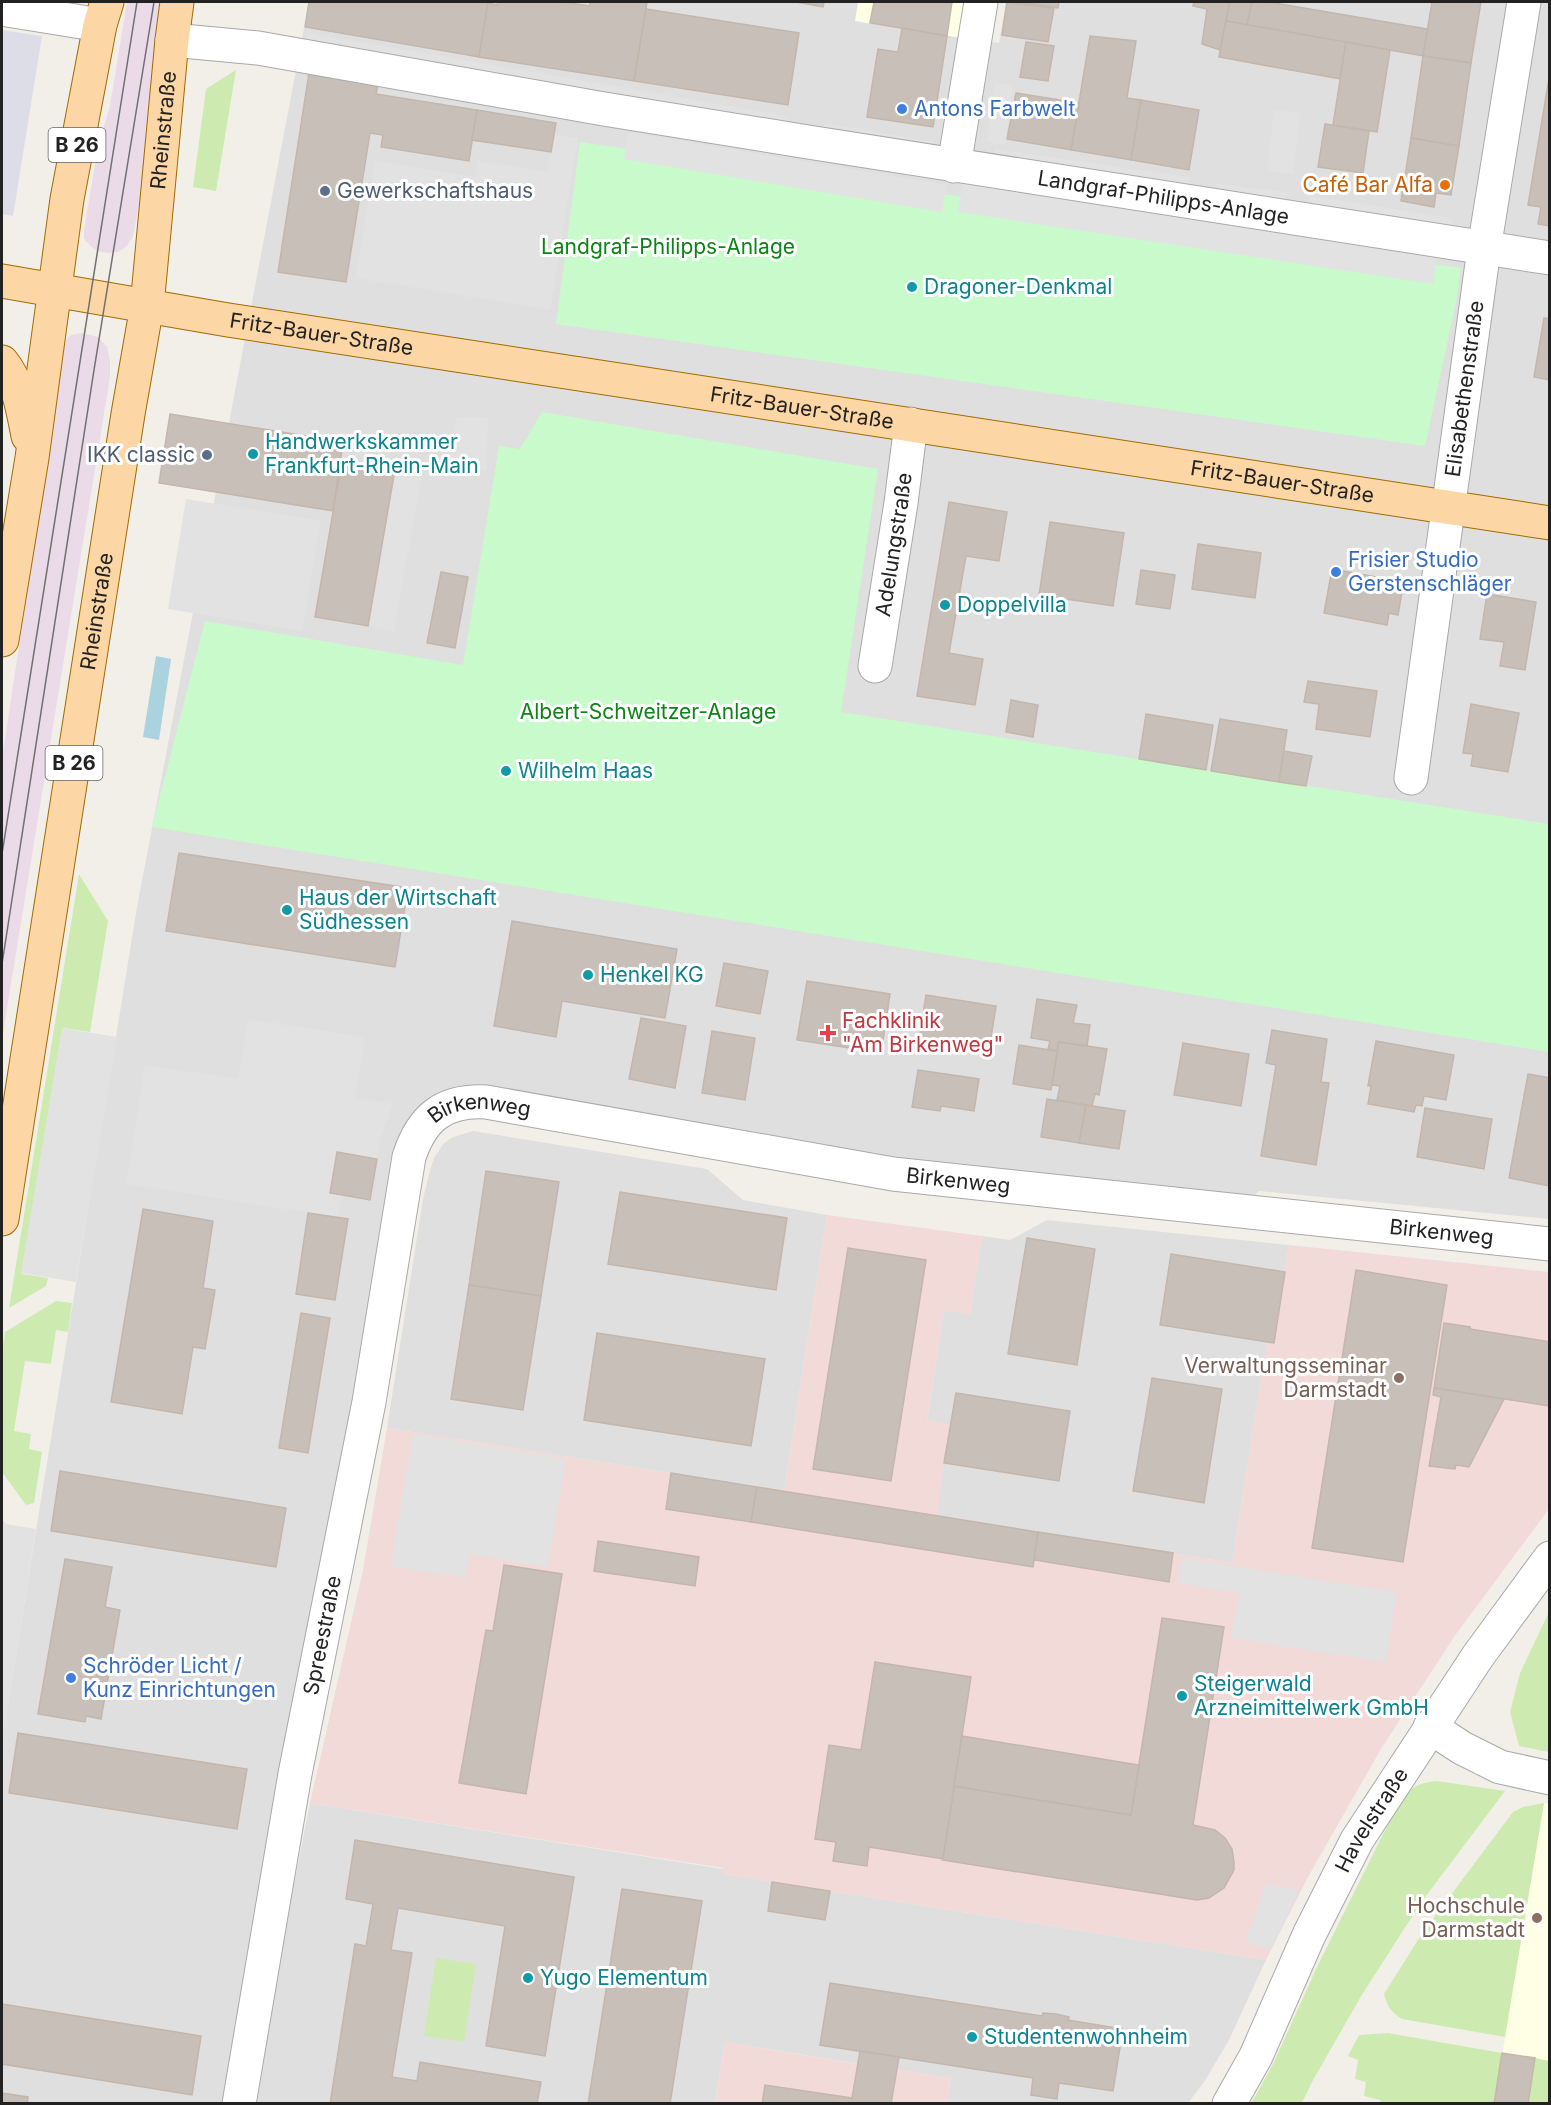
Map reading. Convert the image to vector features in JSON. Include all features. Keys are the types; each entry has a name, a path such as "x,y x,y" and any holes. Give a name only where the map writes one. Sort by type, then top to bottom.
{"main road":[{"name":"Rheinstraße","path":"2,1220 128,414 147,306 177,2"},
{"name":"B 26","path":"2,640 32,458 67,199 104,13"},
{"name":"Fritz-Bauer-Straße","path":"2,281 251,323 1550,523"},
{"path":"2,362 9,372 23,410 32,458"}],"street":[{"path":"954,166 981,2"},
{"name":"Elisabethenstraße","path":"1411,778 1484,249 1524,2"},
{"path":"2,9 104,13"},
{"name":"Landgraf-Philipps-Anlage","path":"172,40 258,48 582,105 954,166 1550,258"},
{"name":"Adelungstraße","path":"875,666 911,424"},
{"name":"Birkenweg","path":"408,1167 417,1137 435,1115 461,1103 486,1102 910,1176 1550,1244"},
{"name":"Spreestraße","path":"239,2103 295,1774 369,1402 408,1167"},
{"name":"Havelstraße","path":"1229,2103 1256,2056 1288,1980 1342,1867 1374,1812 1484,1647 1550,1558"},
{"path":"1430,1727 1462,1748 1500,1767 1550,1778"}],"shaded area":[{"path":"127,2 164,2 140,200 133,236 127,246 118,252 109,253 93,248 84,239 84,230 98,147 110,106"},
{"path":"309,2 858,2 856,21 999,43 1006,2 1549,2 1549,1219 1259,1191 1237,1211 486,1102 426,1123 239,2103 2,2104 2,1741 137,907"},
{"path":"858,2 981,2 975,40 855,21"},
{"path":"2,30 42,36 13,216 2,214"},
{"path":"307,33 788,116 786,129 305,46"},
{"path":"995,83 1013,85 1005,145 987,142"},
{"path":"1274,110 1300,113 1293,174 1267,171"},
{"path":"824,123 934,142 932,154 822,134"},
{"path":"628,132 947,185 942,212 624,159"},
{"path":"553,135 578,138 550,310 356,278 375,161 475,177 478,161 547,172"},
{"path":"995,149 1189,177 1187,189 994,162"},
{"path":"963,183 1437,256 1433,284 958,212"},
{"path":"1218,184 1287,192 1285,205 1216,197"},
{"path":"1310,196 1452,218 1450,231 1308,209"},
{"path":"82,333 98,337 107,347 110,377 2,1039 2,759 64,347 71,335"},
{"path":"457,417 488,417 486,471 447,467"},
{"path":"396,469 422,473 394,632 368,626"},
{"path":"186,499 321,521 302,631 168,609"},
{"path":"248,1019 365,1037 355,1098 393,1104 380,1141 377,1159 337,1153 330,1193 342,1196 338,1217 126,1184 145,1065 238,1079"},
{"path":"62,1028 117,1037 76,1282 21,1273"},
{"path":"473,1131 707,1169 743,1200 827,1215 784,1491 387,1428 423,1199 430,1170 434,1158 444,1143 453,1137"},
{"path":"827,1215 982,1236 970,1314 944,1311 927,1420 950,1424 937,1515 1232,1563 1267,1341 1274,1342 1289,1245 1549,1272 1549,1509 1456,1634 1381,1749 1308,1877 1266,1960 722,1874 723,1868 310,1803 363,1570 387,1428 784,1491"},
{"path":"1047,1220 1289,1245 1274,1343 1267,1342 1232,1563 936,1515 950,1425 927,1421 944,1310 970,1314 982,1236 1010,1240"},
{"path":"413,1434 566,1459 548,1567 469,1554 465,1578 391,1566"},
{"path":"2,1519 6,1524 36,1529 2,1743"},
{"path":"1182,1558 1397,1592 1386,1662 1231,1638 1239,1593 1178,1583"},
{"path":"310,1803 723,1869 723,1874 1266,1960 1229,2040 1204,2082 1188,2103 947,2103 951,2078 897,2070 899,2057 860,2051 858,2064 725,2042 715,2103 257,2104 280,1956"},
{"name":"Hochschule Darmstadt","path":"1544,1803 1549,1804 1549,2103 1494,2104"},
{"path":"1267,1883 1299,1891 1271,1950 1245,1942"},
{"path":"725,2042 857,2064 860,2051 899,2057 897,2070 951,2078 947,2103 715,2104"}],"green space":[{"path":"236,70 216,191 193,187 206,89"},
{"name":"Landgraf-Philipps-Anlage","path":"580,142 1461,268 1457,297 1425,446 556,324"},
{"name":"Albert-Schweitzer-Anlage","path":"542,412 878,469 841,712 1549,824 1549,1052 152,827 205,621 463,665 499,446 520,449"},
{"path":"79,874 108,921 90,1032 63,1028 22,1274 48,1278 46,1286 9,1308"},
{"path":"56,1301 72,1303 68,1332 56,1330 51,1364 25,1361 14,1431 31,1434 29,1449 42,1452 34,1503 26,1505 2,1472 2,1352 5,1332"},
{"path":"1549,1612 1549,1752 1519,1746 1510,1712 1520,1673"},
{"path":"1437,1781 1505,1791 1420,1904 1360,1998 1302,2103 1251,2104 1274,2062 1317,1967 1399,1802 1415,1787"},
{"path":"1544,1803 1505,2037 1402,2019 1390,2008 1384,1994 1423,1932 1513,1812 1523,1807"},
{"path":"436,1958 476,1964 464,2042 424,2036"},
{"path":"1388,2033 1502,2053 1494,2103 1381,2103 1380,2100 1364,2096 1366,2082 1355,2079 1358,2060 1348,2056 1359,2035"},
{"path":"1535,2058 1549,2061 1549,2103 1528,2104"}],"water":[{"path":"156,656 171,659 159,740 143,737"}],"building":[{"path":"309,2 488,3 479,57 305,27"},
{"path":"498,2 563,2 590,6 590,2 647,2 634,81 479,57 488,3 497,5"},
{"path":"796,2 824,2 823,7"},
{"path":"874,2 952,2 947,36 870,23"},
{"path":"1007,2 1054,8 1048,42 1002,35"},
{"path":"1017,2 1059,2 1058,8"},
{"path":"1194,2 1230,2 1220,50 1202,44 1207,9 1193,6"},
{"path":"1230,2 1252,2 1247,25 1226,21"},
{"path":"1252,2 1268,2 1428,29 1423,56 1247,25"},
{"path":"1432,2 1481,2 1471,63 1423,56"},
{"path":"646,9 799,33 788,105 634,81"},
{"path":"1226,21 1346,42 1340,79 1219,57"},
{"path":"902,28 947,36 933,127 867,117 878,49 898,52"},
{"path":"1090,36 1136,41 1127,98 1141,100 1131,160 1071,150"},
{"path":"1026,42 1054,46 1048,81 1020,77"},
{"path":"1346,42 1390,50 1377,132 1333,125"},
{"path":"1423,56 1471,63 1459,146 1411,138"},
{"path":"1550,72 1550,226 1538,224 1541,207 1528,205"},
{"name":"Gewerkschaftshaus","path":"309,73 378,84 376,94 477,110 469,161 381,147 383,135 370,133 346,282 278,272"},
{"path":"1016,93 1079,103 1071,150 1007,139"},
{"path":"1141,100 1199,110 1189,170 1131,160"},
{"path":"477,110 556,123 551,152 472,140"},
{"path":"1325,124 1369,131 1363,173 1318,167"},
{"path":"1411,138 1459,146 1451,195 1436,193 1434,207 1401,201"},
{"path":"1544,318 1550,319 1550,380 1534,377"},
{"name":"Handwerkskammer Frankfurt-Rhein-Main","path":"170,414 343,442 333,511 159,483"},
{"path":"341,466 394,475 368,626 315,617"},
{"name":"Doppelvilla","path":"949,502 1007,512 999,561 966,556 949,653 983,659 975,705 917,696"},
{"path":"1050,522 1124,533 1113,606 1039,595"},
{"path":"1198,544 1261,553 1255,598 1192,589"},
{"path":"1332,569 1394,580 1392,590 1402,592 1398,615 1389,613 1387,625 1324,613"},
{"path":"1141,570 1175,575 1170,609 1136,604"},
{"path":"441,572 468,577 455,648 427,643"},
{"path":"1487,594 1536,602 1525,670 1500,666 1504,642 1480,639"},
{"path":"1308,681 1377,691 1370,737 1316,729 1319,704 1304,702"},
{"path":"1011,700 1038,705 1033,737 1006,732"},
{"path":"1471,704 1519,713 1508,772 1471,766 1473,754 1463,753"},
{"path":"1146,714 1213,725 1206,770 1139,759"},
{"path":"1220,719 1287,730 1279,782 1211,771"},
{"path":"1284,751 1312,756 1306,786 1279,782"},
{"name":"Haus der Wirtschaft Südhessen","path":"179,853 408,888 395,967 166,931"},
{"name":"Henkel KG","path":"512,921 677,949 665,1018 562,1001 556,1037 494,1026"},
{"path":"724,963 768,971 760,1014 716,1006"},
{"path":"807,981 890,994 881,1053 797,1040"},
{"path":"926,995 996,1006 989,1050 919,1039"},
{"path":"1037,999 1077,1005 1073,1023 1090,1025 1087,1046 1059,1042 1057,1051 1048,1049 1050,1041 1031,1038"},
{"path":"641,1018 686,1026 675,1088 629,1079"},
{"path":"1272,1030 1327,1039 1321,1082 1329,1083 1316,1165 1261,1156 1276,1065 1266,1063"},
{"path":"712,1031 755,1038 745,1100 702,1093"},
{"path":"1376,1041 1454,1055 1446,1100 1424,1096 1422,1106 1416,1105 1414,1112 1368,1104 1371,1086 1368,1086"},
{"path":"1059,1042 1107,1049 1099,1095 1095,1094 1092,1106 1057,1100 1060,1086 1052,1085"},
{"path":"1183,1043 1249,1054 1241,1106 1174,1095"},
{"path":"1019,1045 1057,1051 1051,1090 1013,1084"},
{"path":"918,1070 979,1079 974,1111 941,1106 940,1111 912,1107"},
{"path":"1528,1074 1550,1078 1550,1186 1509,1178"},
{"path":"1047,1099 1086,1105 1079,1143 1041,1137"},
{"path":"1086,1105 1125,1111 1119,1149 1079,1143"},
{"path":"1425,1108 1492,1119 1484,1169 1417,1157"},
{"path":"337,1152 377,1159 370,1200 330,1193"},
{"path":"486,1171 559,1182 541,1296 469,1285"},
{"path":"620,1192 787,1218 776,1290 608,1264"},
{"path":"143,1209 213,1221 203,1288 215,1290 205,1349 193,1347 182,1414 111,1402"},
{"path":"308,1213 348,1219 335,1300 296,1294"},
{"path":"1027,1238 1095,1249 1077,1365 1008,1354"},
{"path":"848,1248 926,1260 891,1481 813,1469"},
{"path":"1171,1254 1285,1272 1274,1343 1160,1325"},
{"path":"1356,1270 1447,1285 1403,1562 1312,1548"},
{"path":"469,1285 541,1296 523,1410 451,1399"},
{"path":"301,1313 330,1318 308,1453 279,1448"},
{"path":"1444,1323 1550,1342 1550,1406 1434,1388"},
{"path":"597,1333 765,1359 751,1446 584,1420"},
{"path":"1152,1378 1222,1389 1204,1503 1133,1491"},
{"path":"1434,1388 1504,1399 1469,1467 1456,1465 1455,1469 1429,1466 1441,1397 1433,1395"},
{"path":"956,1393 1070,1411 1059,1481 944,1463"},
{"path":"60,1471 286,1508 276,1567 51,1531"},
{"path":"671,1473 757,1487 751,1522 666,1509"},
{"path":"757,1487 1038,1532 1033,1567 751,1522"},
{"path":"1038,1532 1173,1553 1169,1582 1034,1560"},
{"path":"598,1541 699,1557 695,1586 594,1571"},
{"path":"65,1559 112,1567 105,1607 120,1610 101,1719 86,1716 85,1722 38,1714"},
{"path":"504,1565 562,1574 526,1794 459,1783 486,1630 493,1631"},
{"name":"Steigerwald Arzneimittelwerk GmbH","path":"1162,1618 1224,1627 1193,1825 1215,1830 1225,1838 1232,1849 1234,1870 1224,1888 1209,1898 1197,1900 942,1860 954,1786 1131,1815"},
{"path":"875,1662 971,1677 943,1859 869,1847 867,1866 833,1861 836,1842 815,1839 829,1745 861,1750"},
{"path":"18,1733 247,1769 237,1829 9,1793"},
{"path":"962,1736 1139,1765 1131,1815 954,1786"},
{"name":"Yugo Elementum","path":"355,1840 574,1877 545,2056 486,2046 505,1926 398,1908 391,1950 412,1953 392,2077 417,2081 420,2062 541,2082 537,2104 330,2104 355,1944 366,1946 373,1904 346,1899"},
{"path":"772,1882 830,1891 825,1920 768,1911"},
{"name":"Yugo Elementum","path":"622,1889 702,1901 670,2104 588,2104"},
{"name":"Studentenwohnheim","path":"830,1983 1042,2016 1043,2013 1056,2014 1069,2017 1068,2020 1123,2029 1113,2091 1059,2083 1057,2099 1031,2095 1033,2078 820,2045"},
{"path":"2,2004 201,2036 192,2095 2,2064"},
{"path":"860,2051 899,2057 891,2104 762,2104 765,2085 852,2098"},
{"path":"1502,2053 1535,2058 1528,2104 1494,2104"},
{"path":"2,2093 28,2097 27,2104 2,2104"}],"tram line":[{"path":"2,854 137,2"},
{"path":"2,964 94,370 154,2"}],"place":[{"name":"Antons Farbwelt","path":"902,109"},
{"name":"Café Bar Alfa","path":"1445,185"},
{"name":"Gewerkschaftshaus","path":"325,191"},
{"name":"Dragoner-Denkmal","path":"912,287"},
{"name":"Handwerkskammer Frankfurt-Rhein-Main","path":"253,454"},
{"name":"IKK classic","path":"207,455"},
{"name":"Frisier Studio Gerstenschläger","path":"1336,572"},
{"name":"Doppelvilla","path":"945,605"},
{"name":"Wilhelm Haas","path":"506,771"},
{"name":"Haus der Wirtschaft Südhessen","path":"287,910"},
{"name":"Henkel KG","path":"588,975"},
{"name":"Fachklinik \"Am Birkenweg\"","path":"828,1033"},
{"name":"Verwaltungsseminar Darmstadt","path":"1399,1378"},
{"name":"Schröder Licht / Kunz Einrichtungen","path":"71,1678"},
{"name":"Steigerwald Arzneimittelwerk GmbH","path":"1182,1696"},
{"name":"Hochschule Darmstadt","path":"1537,1918"},
{"name":"Yugo Elementum","path":"528,1978"},
{"name":"Studentenwohnheim","path":"972,2037"}]}
